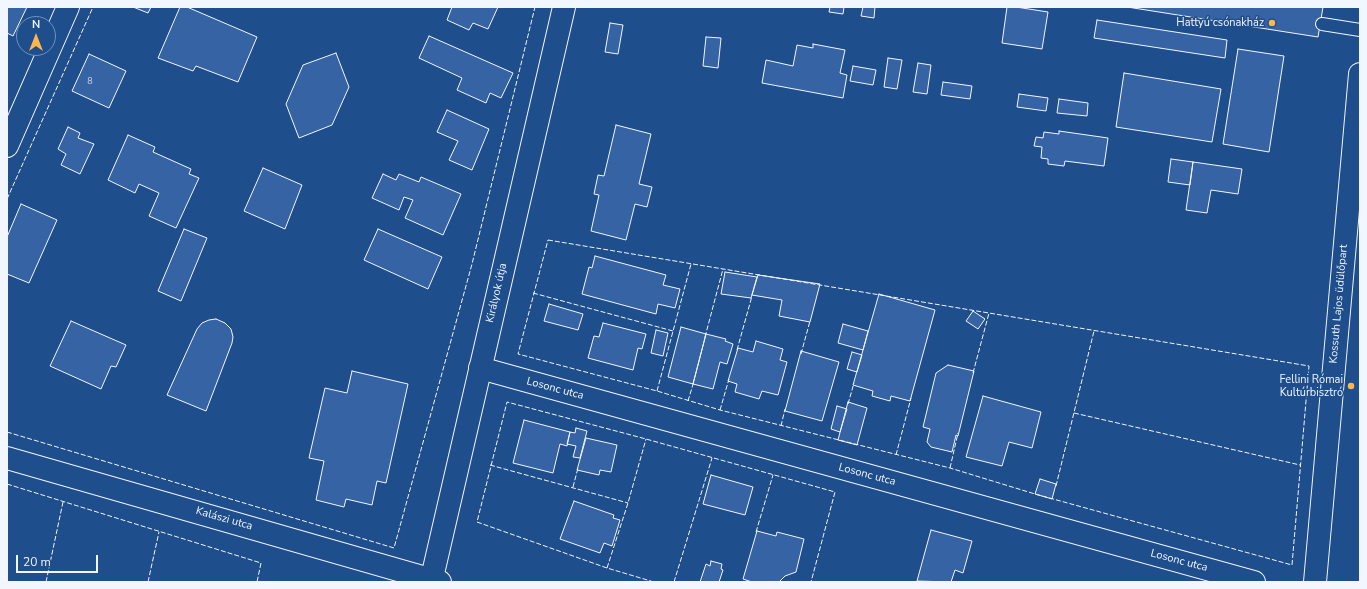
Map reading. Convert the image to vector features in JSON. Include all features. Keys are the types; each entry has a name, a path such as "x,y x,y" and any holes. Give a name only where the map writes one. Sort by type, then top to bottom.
{"street":[{"path":"7,146 68,7"},
{"name":"Királyok útja","path":"434,581 480,368 564,7"},
{"name":"Kossuth Lajos üdülőpart","path":"1315,582 1360,74"},
{"name":"Losonc utca","path":"480,368 1254,582"},
{"name":"Kalászi utca","path":"7,458 434,581"}],"lane":[{"path":"1322,24 1360,30"}],"building":[{"path":"7,7 27,7 23,16 16,16 16,30 13,36 7,33"},
{"path":"133,7 151,7 148,13"},
{"path":"180,7 187,7 257,37 238,82 196,66 193,71 158,58"},
{"path":"452,7 498,7 488,29 473,23 469,30 447,20"},
{"path":"830,7 844,7 843,14 829,12"},
{"path":"863,7 875,7 874,18 861,16"},
{"path":"1007,7 1048,12 1042,49 1002,43"},
{"name":"Hattyú csónakház","path":"1127,7 1323,7 1318,37"},
{"path":"1097,20 1227,40 1225,58 1094,38"},
{"path":"610,23 623,25 618,54 605,52"},
{"path":"429,36 513,73 501,98 490,93 486,103 457,90 462,78 419,58"},
{"path":"706,37 721,38 718,68 703,66"},
{"path":"813,44 845,50 840,73 847,75 843,98 762,83 766,60 793,66 797,45 813,48"},
{"path":"1238,49 1284,56 1269,152 1223,144"},
{"path":"336,53 349,87 332,125 299,138 286,104 303,65"},
{"path":"89,54 126,71 109,108 72,91"},
{"path":"888,58 902,60 897,89 884,87"},
{"path":"918,63 931,65 927,94 913,92"},
{"path":"853,66 876,70 873,85 850,81"},
{"path":"1124,73 1221,89 1212,142 1116,127"},
{"path":"943,82 972,86 970,99 941,95"},
{"path":"1019,94 1048,98 1046,111 1017,107"},
{"path":"1059,99 1088,103 1087,116 1057,113"},
{"path":"447,110 489,129 472,170 449,160 458,141 437,132"},
{"path":"616,125 651,134 639,184 652,187 647,207 635,204 626,240 591,231 599,195 594,194 598,175 604,176"},
{"path":"68,127 80,133 78,138 94,144 80,174 61,165 66,154 58,149"},
{"path":"1059,131 1108,138 1104,166 1065,161 1064,166 1048,164 1048,159 1041,158 1042,147 1034,146 1036,137 1043,138 1044,132 1059,134"},
{"path":"128,135 155,147 153,152 191,169 189,174 199,178 176,228 149,216 159,193 139,184 135,193 108,180"},
{"path":"1171,159 1193,162 1190,185 1168,182"},
{"path":"1193,162 1242,169 1238,194 1211,190 1207,213 1186,210"},
{"path":"263,168 302,185 285,229 244,211"},
{"path":"383,174 396,180 399,174 419,182 421,177 461,194 443,235 405,218 413,200 404,197 399,210 372,198"},
{"path":"21,204 57,220 29,283 7,274 7,237"},
{"path":"184,229 207,238 181,301 158,291"},
{"path":"378,229 442,257 428,289 364,260"},
{"path":"595,256 666,275 663,285 680,289 675,308 658,304 656,314 582,294 589,267 592,268"},
{"path":"725,272 757,277 751,298 721,294"},
{"path":"758,275 820,284 810,322 779,316 782,300 752,295"},
{"path":"879,294 935,310 910,401 891,396 890,401 872,396 873,391 853,385"},
{"path":"549,304 583,314 578,330 544,321"},
{"path":"973,311 985,319 978,329 966,321"},
{"path":"216,319 225,323 231,329 233,337 206,411 167,395 197,329 202,323"},
{"path":"71,321 126,345 116,367 111,366 101,389 50,366"},
{"path":"603,323 646,334 642,349 638,348 633,370 588,358 594,336 599,337"},
{"path":"843,324 868,331 863,350 838,343"},
{"path":"681,327 706,334 693,384 668,377"},
{"path":"656,330 668,333 663,356 651,353"},
{"path":"706,334 726,339 725,341 733,344 727,364 720,362 713,389 693,384"},
{"path":"756,341 783,349 780,360 787,362 778,395 762,391 759,399 735,392 737,384 728,381 738,348 753,352"},
{"path":"801,351 839,362 822,421 785,411"},
{"path":"852,352 862,355 857,372 847,369"},
{"path":"948,365 974,371 958,436 956,435 952,452 931,447 927,442 930,429 923,427 936,373"},
{"path":"352,371 408,384 386,483 377,481 372,505 346,499 344,507 316,500 324,461 309,458 325,388 347,393"},
{"path":"983,396 1041,412 1032,448 1009,442 1002,466 966,457"},
{"path":"848,402 867,408 857,445 838,440"},
{"path":"837,406 847,409 840,432 831,429"},
{"path":"524,420 570,432 567,446 560,444 553,473 513,463"},
{"path":"576,428 587,431 580,458 573,457 576,446 567,444 570,432 575,433"},
{"path":"586,438 617,445 611,472 600,470 599,475 577,470"},
{"path":"711,475 753,487 745,515 703,504"},
{"path":"1040,479 1056,484 1052,499 1035,494"},
{"path":"574,501 614,515 613,518 620,520 612,546 604,543 600,553 560,539"},
{"path":"931,530 972,541 963,573 955,570 951,582 917,581"},
{"path":"757,531 776,536 777,532 804,539 796,572 785,576 779,582 752,582 743,579"},
{"path":"711,561 722,564 721,569 723,570 719,582 700,582 706,564 710,566"}],"fence":[{"path":"7,199 93,7"},
{"path":"7,432 394,548 472,264 535,7"},
{"path":"548,240 1309,366 1292,565 1035,494 950,468 720,410 657,391 518,354 548,240"},
{"path":"657,391 691,264"},
{"path":"705,337 723,269"},
{"path":"533,293 673,331"},
{"path":"737,350 752,296"},
{"path":"973,373 989,313"},
{"path":"801,354 810,321"},
{"path":"1056,486 1094,331"},
{"path":"720,410 729,379"},
{"path":"688,401 694,381"},
{"path":"848,404 854,383"},
{"path":"896,455 911,398"},
{"path":"654,582 607,568 477,522 507,402 835,492 811,582"},
{"path":"781,426 785,409"},
{"path":"1074,413 1300,465"},
{"path":"950,468 958,433"},
{"path":"607,568 628,503 646,439"},
{"path":"674,582 712,458"},
{"path":"490,465 628,503"},
{"path":"573,487 578,468"},
{"path":"756,532 773,475"},
{"path":"7,484 261,563 257,582"},
{"path":"46,582 63,502"},
{"path":"148,582 159,532"}],"place":[{"name":"Hattyú csónakház","path":"1272,23"},
{"name":"Fellini Római Kultúrbisztró","path":"1351,386"}]}
